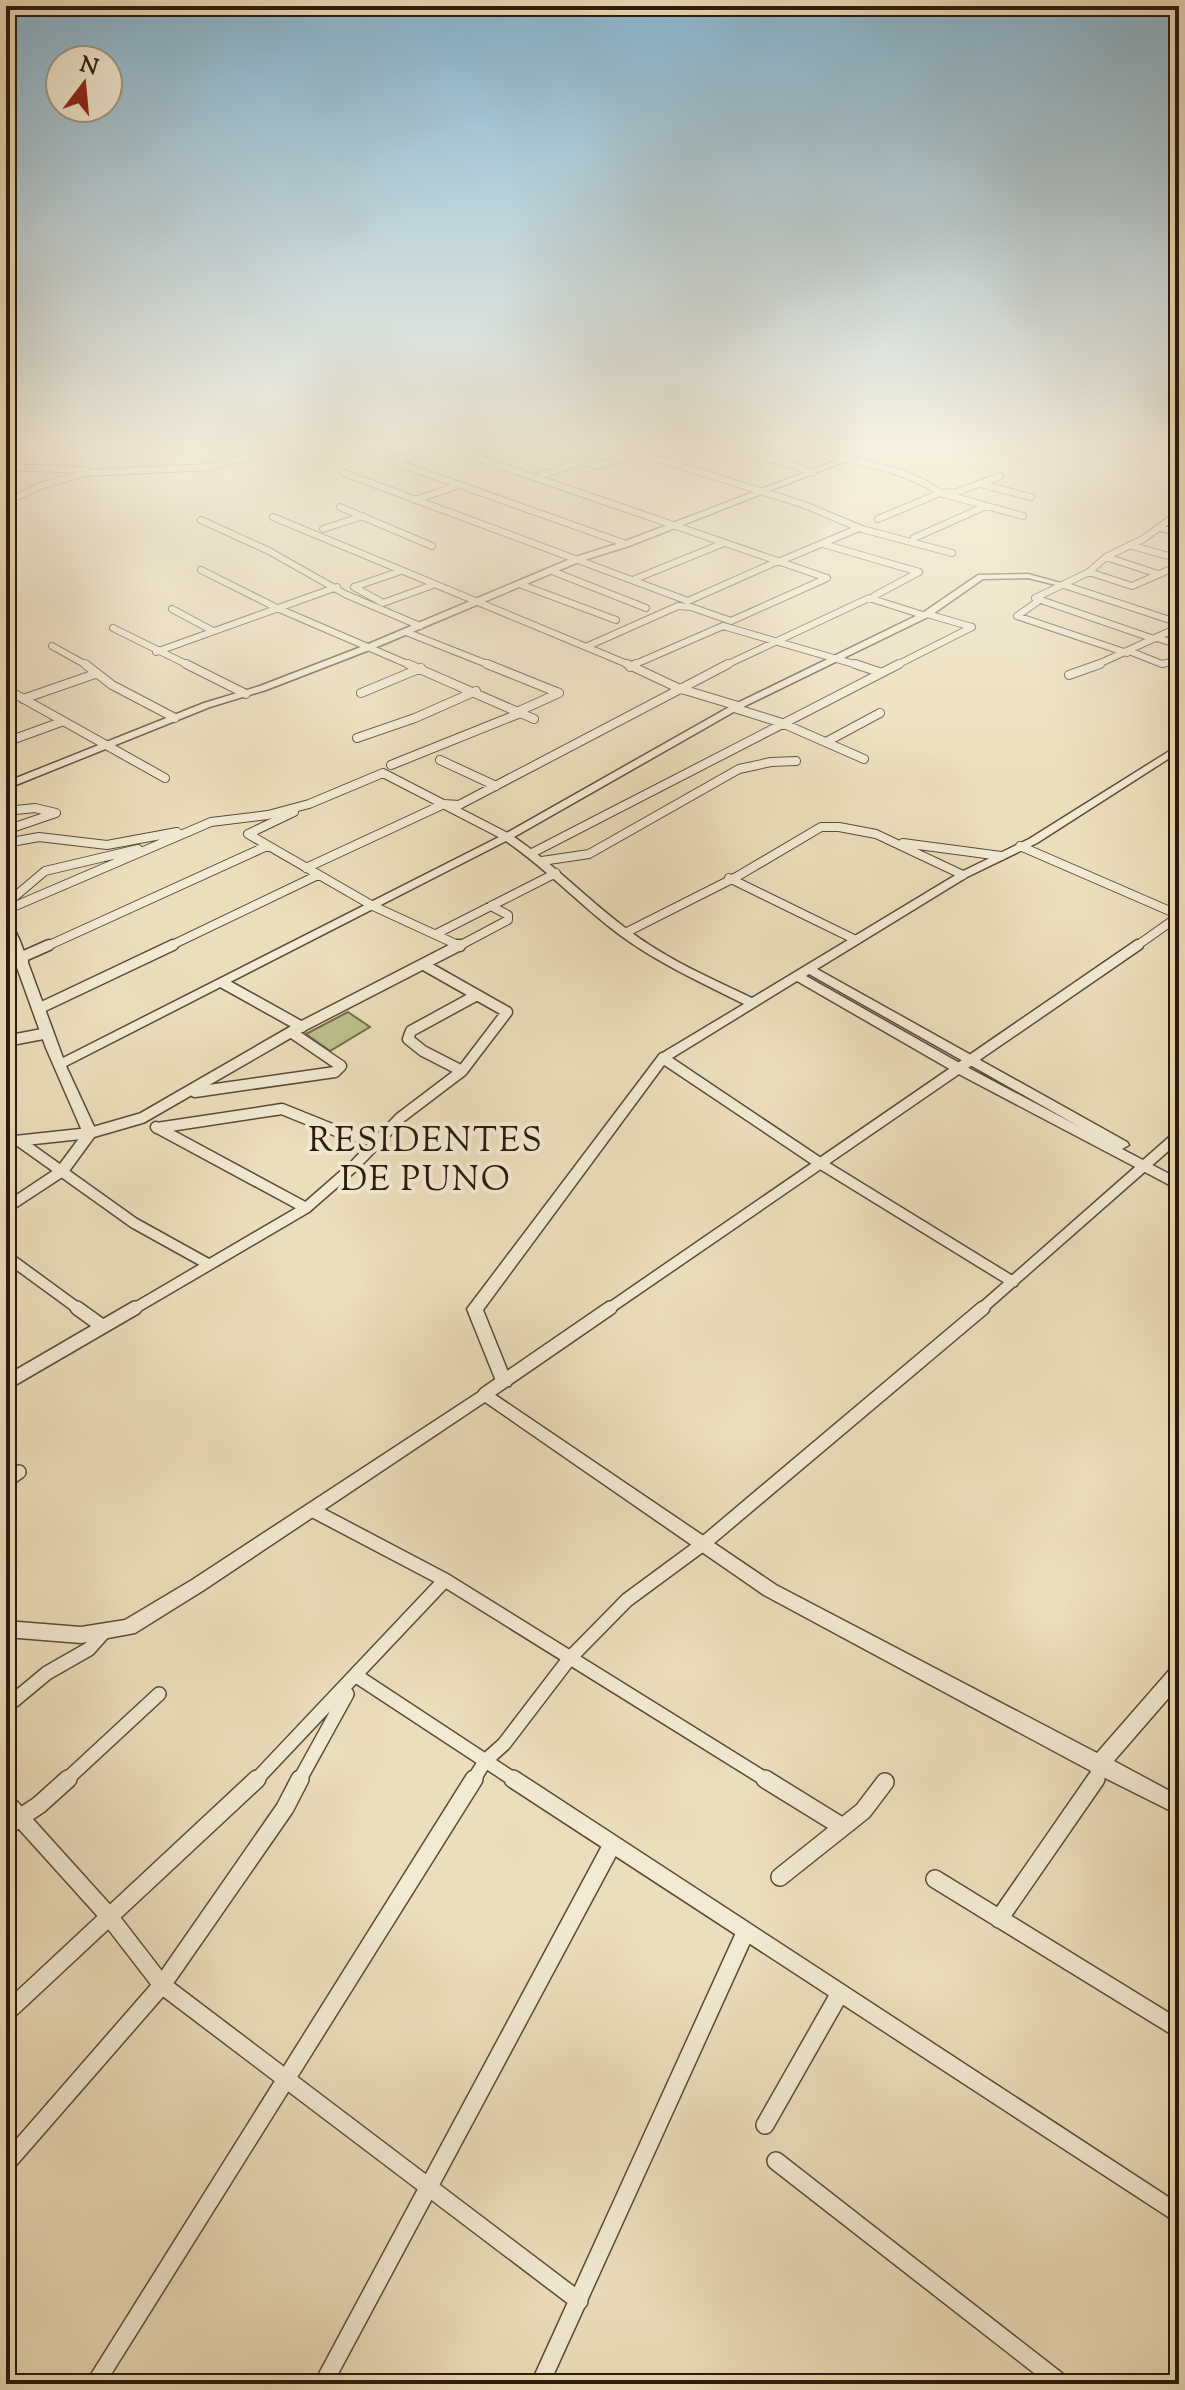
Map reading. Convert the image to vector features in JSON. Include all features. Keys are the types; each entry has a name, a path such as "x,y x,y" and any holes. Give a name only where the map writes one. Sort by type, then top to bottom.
{"street":[{"path":"287,561 345,594 420,626"},
{"path":"376,561 588,646 678,688 782,723 864,759"},
{"path":"6,786 175,718 369,647 575,561"},
{"path":"582,561 688,601 781,561"},
{"path":"635,579 681,561"},
{"path":"588,646 678,606 691,607 731,621 827,578 773,561"},
{"path":"874,596 919,572 880,561"},
{"path":"1035,598 1089,572 1102,561"},
{"path":"1117,561 1158,574"},
{"path":"1089,572 1132,586 1178,561"},
{"path":"201,570 277,608 476,691 490,702 534,719"},
{"path":"401,571 354,587 383,603 433,585"},
{"path":"552,571 646,608"},
{"path":"1117,603 1179,571"},
{"path":"59,1065 507,837 736,707 925,615 981,577 1028,576 1064,585 1179,625"},
{"path":"522,585 616,620"},
{"path":"156,652 337,587"},
{"path":"306,868 444,804 459,805 558,755 678,688 869,598 972,627 532,853"},
{"path":"1035,598 1037,602 1017,616 1162,664 1179,660"},
{"path":"1035,598 1179,645"},
{"path":"172,609 213,631"},
{"path":"1082,681 1069,675 1128,652 1179,625"},
{"path":"630,667 723,626 779,640 882,673"},
{"path":"113,628 246,694"},
{"path":"391,765 559,693 406,632"},
{"path":"1059,641 1071,634"},
{"path":"52,646 91,668 95,674 175,718"},
{"path":"361,693 421,668"},
{"path":"23,699 95,674"},
{"path":"6,689 165,778"},
{"path":"357,738 415,718 476,691"},
{"path":"826,742 880,713"},
{"path":"6,742 61,722"},
{"path":"504,1382 475,1309 663,1058 963,875 1033,841 1083,811 1096,798 1179,748"},
{"path":"440,760 496,786"},
{"path":"542,861 589,854 739,769 771,762 796,761"},
{"path":"460,946 373,906 248,834 383,773 507,837 542,861 625,933 657,954 752,1003"},
{"path":"6,843 39,837 107,845 309,804"},
{"path":"6,811 35,808 56,813 6,830"},
{"path":"6,910 197,827"},
{"path":"625,933 738,876 821,827 852,829 891,841 963,875"},
{"path":"891,841 1001,856"},
{"path":"6,967 267,846"},
{"path":"1020,846 1179,916"},
{"path":"6,904 45,871 125,851 153,848"},
{"path":"436,934 556,873"},
{"path":"40,1008 318,875"},
{"path":"729,878 856,940"},
{"path":"12,1141 90,1133 142,1118 296,1030 508,920 508,915 491,906"},
{"path":"6,1629 81,1635 129,1627 504,1382 818,1162 1179,916"},
{"path":"6,924 22,959 59,1065 74,1091 90,1133"},
{"path":"6,1383 306,1208 400,1118 462,1071 507,1012 424,965"},
{"path":"803,973 1146,1163 1179,1185"},
{"path":"186,1093 335,1072 341,1066 296,1030 223,983"},
{"path":"462,1071 423,1051 408,1039 411,1031 477,995"},
{"path":"6,1041 48,1033"},
{"path":"663,1058 818,1162 1013,1282"},
{"path":"157,1128 282,1109 339,1132 377,1142"},
{"path":"142,1118 306,1208"},
{"path":"6,1209 62,1171 90,1133"},
{"path":"95,2384 485,1761 504,1744 569,1659 627,1600 703,1544 1013,1282 1179,1135"},
{"path":"12,1141 62,1171 134,1223 208,1264"},
{"path":"1146,1163 1179,1175"},
{"path":"6,1256 102,1326"},
{"path":"485,1394 770,1590 1179,1806"},
{"path":"6,1481 19,1472"},
{"path":"312,1510 445,1580 841,1826"},
{"path":"6,2013 278,1759 358,1677 445,1580"},
{"path":"6,1707 47,1673 89,1649 105,1631"},
{"path":"999,1919 1096,1783 1098,1765 1179,1673"},
{"path":"358,1677 1179,2214"},
{"path":"6,2164 162,1985 285,1808 321,1736 358,1677"},
{"path":"13,1821 39,1805 159,1694"},
{"path":"780,1877 863,1811 885,1782"},
{"path":"6,1802 13,1821 108,1915 162,1985 579,2301"},
{"path":"323,2384 612,1845"},
{"path":"935,1879 1179,2029"},
{"path":"540,2384 746,1931"},
{"path":"765,2125 840,1993"},
{"path":"776,2161 1062,2384"}],"green space":[{"path":"348,1012 370,1027 330,1051 306,1034"}],"district":[{"name":"RESIDENTES DE PUNO","path":"426,1158"}]}
